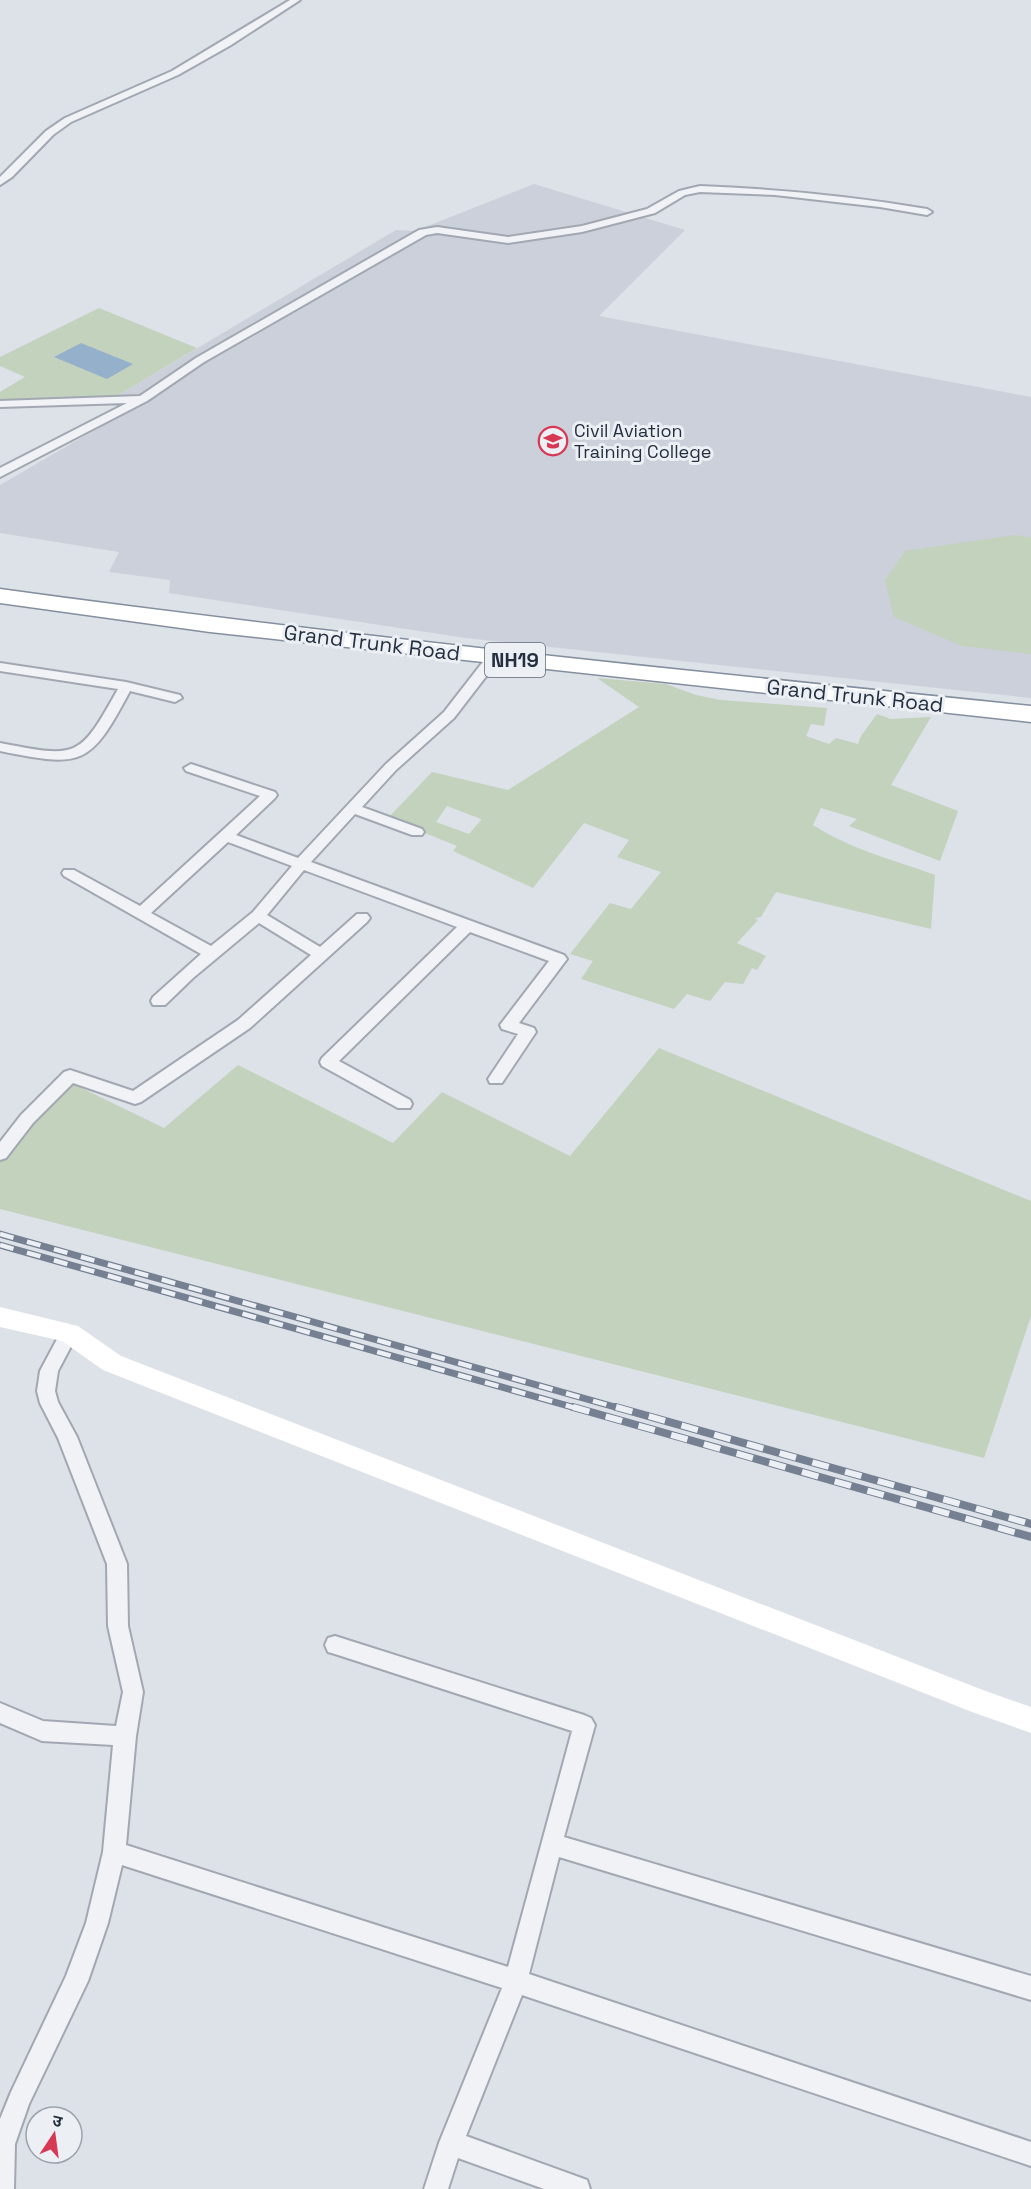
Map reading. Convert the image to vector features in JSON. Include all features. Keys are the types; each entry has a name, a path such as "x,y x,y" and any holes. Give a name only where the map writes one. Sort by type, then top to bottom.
{"highway":[{"name":"Grand Trunk Road","path":"0,587 197,613 740,674 1031,703"},
{"name":"Grand Trunk Road","path":"0,596 210,625 1031,714"}],"main road":[{"path":"0,1317 69,1333 112,1363 982,1703 1031,1720"}],"street":[{"path":"0,182 18,168 50,134 66,121 191,64 296,0"},
{"path":"0,473 143,399 219,349 423,232 437,230 508,240 582,229 651,211 682,193 700,189 775,192 880,204 927,212"},
{"path":"0,404 143,399"},
{"path":"159,1001 211,953 258,916 352,808 470,691 494,657"},
{"path":"0,667 126,686 175,698"},
{"path":"0,747 63,756 76,754 93,741 126,686"},
{"path":"142,913 270,795 191,768"},
{"path":"352,808 417,832"},
{"path":"225,836 559,959 508,1025 528,1032 496,1079"},
{"path":"69,873 211,953"},
{"path":"258,916 321,954"},
{"path":"0,1154 27,1119 70,1076 135,1098 244,1024 362,918"},
{"path":"404,1104 328,1062 468,925"},
{"path":"2,2189 3,2144 19,2100 76,1981 97,1923 114,1852 125,1736 134,1692 118,1626 117,1564 67,1437 49,1404 46,1391 49,1371 69,1333"},
{"path":"335,1645 584,1725 516,1981 451,2143 436,2189"},
{"path":"0,1713 42,1731 125,1736"},
{"path":"551,1844 1031,1988"},
{"path":"114,1852 516,1981 1031,2154"},
{"path":"451,2143 578,2189"}],"shaded area":[{"name":"Civil Aviation Training College","path":"534,184 685,230 599,316 1031,397 1031,698 466,638 169,593 170,580 109,572 119,552 0,533 0,485 138,405 117,396 396,230 415,231"}],"green space":[{"path":"99,308 197,348 117,396 0,400 0,392 25,377 0,366 0,357"},
{"path":"1014,535 1031,537 1031,654 962,646 894,617 885,580 905,551"},
{"path":"597,678 666,684 696,695 721,700 827,708 824,726 811,724 806,736 829,744 836,738 858,744 877,714 891,719 931,717 891,785 958,811 940,861 849,826 857,819 821,808 813,825 842,841 935,875 931,929 776,892 761,917 755,918 758,920 737,943 766,956 757,970 752,968 743,984 725,982 710,1001 687,994 674,1009 581,979 593,961 570,954 610,903 631,909 661,872 617,857 629,840 584,823 533,888 453,851 457,846 388,818 432,772 508,790 639,707","holes":["447,806 481,819 469,834 436,822"]},
{"path":"659,1048 1031,1201 1031,1316 984,1458 0,1209 0,1161 67,1081 164,1128 238,1065 393,1143 442,1092 570,1156"}],"water":[{"path":"81,343 133,364 107,379 54,357"}],"railway":[{"path":"0,1234 622,1409"},
{"path":"0,1245 579,1409"},
{"path":"573,1407 1031,1537"},
{"path":"616,1407 1031,1524"}],"place":[{"name":"Civil Aviation Training College","path":"553,441"}]}
